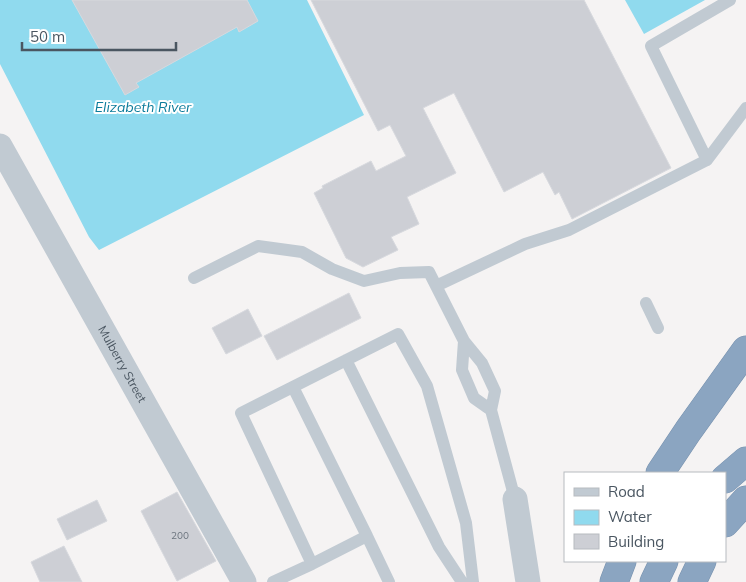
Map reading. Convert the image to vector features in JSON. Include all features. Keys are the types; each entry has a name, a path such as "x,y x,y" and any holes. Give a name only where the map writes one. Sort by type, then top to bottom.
{"highway":[{"path":"661,472 693,423 746,350"},
{"path":"726,478 746,462"},
{"path":"726,522 746,500"},
{"path":"614,582 622,562"},
{"path":"654,582 664,562"},
{"path":"692,582 702,562"}],"street":[{"name":"Mulberry Street","path":"0,146 244,582"},
{"path":"514,499 528,582"}],"lane":[{"path":"707,160 651,46 730,0"},
{"path":"436,286 525,244 569,230 707,160 746,108"},
{"path":"194,278 258,246 302,252 332,269 364,281 400,273 429,272 464,341 482,363 494,391 491,410 514,499"},
{"path":"646,303 658,328"},
{"path":"312,564 241,413 398,334 427,386 466,522 473,582"},
{"path":"464,341 462,370 474,398 491,410"},
{"path":"346,360 439,547 462,582"},
{"path":"293,387 389,582"},
{"path":"273,582 367,536"}],"water":[{"name":"Elizabeth River","path":"0,0 307,0 364,115 99,250 89,237 0,64"},
{"path":"625,0 705,0 644,34"}],"building":[{"path":"72,0 247,0 258,21 239,32 237,27 136,83 139,87 125,95"},
{"path":"311,0 584,0 671,168 572,219 559,192 555,195 543,172 504,192 454,93 423,108 456,173 407,197 419,224 391,237 398,250 363,267 346,258 314,193 323,188 322,186 371,161 376,171 406,156 390,125 378,131"},
{"path":"349,293 361,318 277,360 264,336"},
{"path":"248,309 262,336 226,354 212,328"},
{"path":"177,492 216,561 177,581 141,511"},
{"path":"97,500 107,521 67,540 57,519"},
{"path":"64,546 82,582 40,582 31,562"}]}
